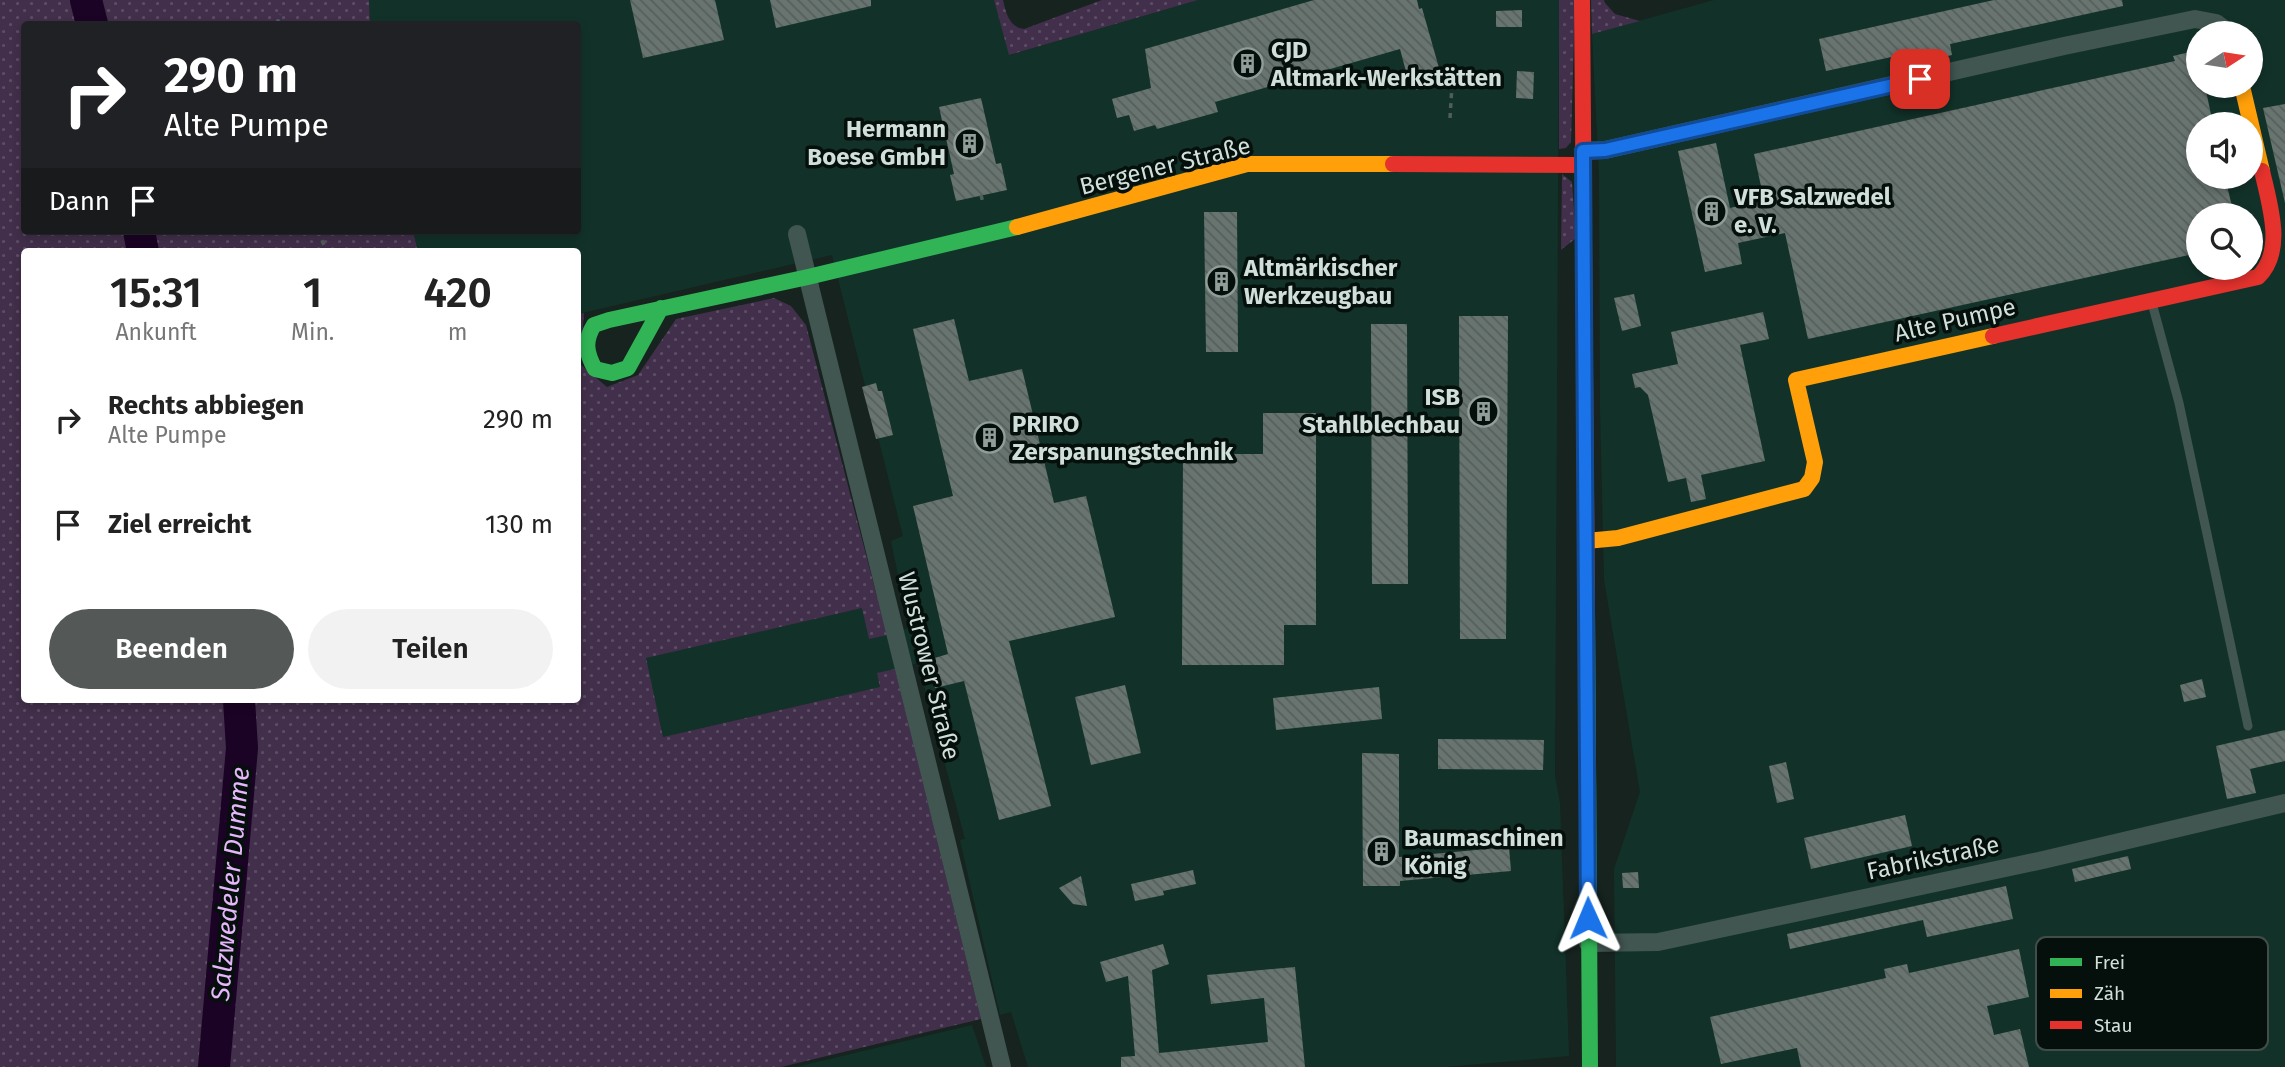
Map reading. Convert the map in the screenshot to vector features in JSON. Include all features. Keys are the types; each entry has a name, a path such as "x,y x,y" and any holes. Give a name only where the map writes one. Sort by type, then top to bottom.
{"street":[{"path":"1582,0 1590,1067"},
{"path":"1583,158 1605,150 2064,46 2195,19 2206,21"},
{"name":"Alte Pumpe","path":"1586,541 1618,538 1804,489 1812,478 1815,462 1796,380 2258,277 2268,270 2274,259 2277,239 2245,98"},
{"name":"Bergener Straße","path":"661,308 628,368 612,373 596,369 587,354 588,335 594,325 661,308 1068,215 1247,164 1583,158"},
{"name":"Wustrower Straße","path":"797,234 1002,1067"},
{"name":"Fabrikstraße","path":"1588,943 1658,942 2043,860 2285,803"}],"lane":[{"path":"2151,301 2179,403 2248,726"}],"path":[{"path":"278,21 280,14"},
{"path":"1450,118 1452,85"},
{"path":"981,195 983,203"}],"shaded area":[{"path":"0,0 369,0 370,21 21,21 21,235 414,235 417,248 21,248 21,703 581,703 581,365 607,387 638,375 676,319 774,298 791,306 806,325 887,635 869,639 862,608 646,658 663,737 880,687 877,673 895,669 981,1019 781,1067 0,1067"},
{"path":"369,0 994,0 1010,55 1198,0 1559,0 1555,776 1560,803 1569,1056 1445,1067 1028,1067 1011,1012 1000,1015 960,840 965,839 918,663 895,669 881,687 663,737 645,658 862,608 887,635 909,628 891,541 903,536 832,255 581,313 581,248 417,248 414,235 581,235 581,21 370,21"},
{"path":"994,0 1003,0 1012,22 1024,29 1102,0 1198,0 1009,55"},
{"path":"1559,0 1575,0 1571,142 1566,148 1559,149"},
{"path":"1591,0 1604,0 1615,14 1640,21 1592,34"},
{"path":"1714,0 2285,0 2285,1067 1616,1067 1614,869 1640,792 1604,580 1599,174 1592,34"},
{"path":"1562,174 1572,182 1576,238 1561,250"},
{"path":"584,313 581,351 581,314"},
{"path":"972,1025 986,1067 796,1067"}],"building":[{"path":"630,0 715,0 724,40 643,58"},
{"path":"770,0 871,0 871,6 776,28"},
{"name":"CJD Altmark-Werkstätten","path":"1314,0 1417,0 1419,9 1422,8 1443,82 1416,90 1412,78 1408,79 1400,49 1215,102 1218,112 1157,129 1155,125 1134,131 1129,115 1117,118 1112,99 1151,88 1145,49"},
{"path":"1994,0 2122,0 2123,6 1950,44 1952,55 1931,60 1929,49 1826,71 1819,39"},
{"path":"1522,10 1522,27 1496,27 1496,11"},
{"path":"2186,53 2186,98 2208,98 2210,112 2186,112 2186,189 2228,189 2231,203 2186,203 2186,256 1808,339 1785,233 1738,243 1742,264 1705,272 1678,151 1716,143 1730,208 1764,200 1754,154 2175,61 2173,56"},
{"path":"1517,71 1534,72 1533,99 1516,98"},
{"name":"Hermann Boese GmbH","path":"981,98 996,164 1001,163 1007,190 956,201 950,175 954,174 939,107"},
{"path":"2285,104 2285,203 2263,108"},
{"name":"Altmärkischer Werkzeugbau","path":"1204,212 1237,212 1238,352 1206,352"},
{"path":"1634,294 1641,326 1622,331 1614,298"},
{"path":"1763,312 1769,339 1740,345 1765,461 1701,475 1706,499 1691,502 1686,478 1668,482 1648,395 1640,387 1635,388 1632,374 1678,364 1671,332"},
{"path":"1459,316 1508,316 1506,639 1460,639"},
{"name":"PRIRO Zerspanungstechnik","path":"954,319 969,381 1022,369 1054,503 1086,496 1115,617 1009,641 1051,806 999,820 964,681 935,688 928,660 948,654 913,506 953,496 913,329"},
{"path":"1371,324 1407,324 1408,584 1372,584"},
{"path":"876,383 878,391 882,391 893,435 876,439 862,387"},
{"path":"1263,413 1316,413 1316,625 1284,625 1284,665 1182,665 1183,454 1263,454"},
{"path":"2202,679 2206,697 2184,702 2180,685"},
{"path":"1125,685 1141,753 1091,765 1075,697"},
{"path":"1379,687 1382,719 1276,730 1273,698"},
{"path":"2285,730 2285,761 2250,769 2256,793 2227,799 2216,746"},
{"path":"1438,739 1544,740 1543,770 1438,769"},
{"path":"1362,753 1399,754 1399,857 1509,847 1511,871 1400,881 1400,886 1363,886"},
{"path":"1786,762 1794,799 1777,803 1769,766"},
{"path":"1905,815 1912,846 1811,869 1804,838"},
{"path":"2128,856 2131,869 2075,882 2072,869"},
{"path":"1193,870 1196,884 1163,891 1164,895 1135,901 1131,884"},
{"path":"1638,872 1639,888 1623,888 1622,873"},
{"path":"1081,876 1087,906 1073,904 1059,888"},
{"path":"2006,886 2013,919 1927,937 1923,920 1790,949 1787,934"},
{"path":"1163,944 1169,964 1152,970 1159,1053 1268,1042 1264,998 1211,1004 1207,975 1295,967 1305,1067 1121,1067 1121,1057 1135,1056 1128,976 1106,982 1100,962"},
{"path":"2019,949 2029,997 1987,1006 1994,1035 2020,1029 2029,1067 1801,1067 1797,1048 1721,1064 1710,1017 1886,978 1884,969 1907,964 1909,973"}],"waterway":[{"name":"Salzwedeler Dumme","path":"86,0 91,21"},
{"name":"Salzwedeler Dumme","path":"140,235 142,248"},
{"name":"Salzwedeler Dumme","path":"214,1067 242,748 239,703"}],"traffic: fast":[{"path":"661,308 628,368 612,373 595,369 587,347 594,325 609,320 808,277 1017,227"},
{"path":"1587,609 1590,1067"}],"traffic: slow":[{"path":"2245,98 2248,112"},
{"path":"1017,227 1247,164 1393,164"},
{"path":"1586,541 1618,538 1804,489 1812,478 1815,462 1796,380 1993,336"}],"traffic: jam":[{"path":"1582,0 1587,609"},
{"path":"1393,164 1584,165"},
{"path":"1993,336 2258,277 2266,266 2273,241 2271,213 2263,176"}],"place":[{"name":"CJD Altmark-Werkstätten","path":"1248,64"},
{"name":"Hermann Boese GmbH","path":"969,143"},
{"name":"VFB Salzwedel e. V.","path":"1711,211"},
{"name":"Altmärkischer Werkzeugbau","path":"1221,282"},
{"name":"ISB Stahlblechbau","path":"1483,411"},
{"name":"PRIRO Zerspanungstechnik","path":"989,438"},
{"name":"Baumaschinen König","path":"1381,852"}],"route":[{"path":"1588,918 1583,151 1596,152 1920,79"}]}
